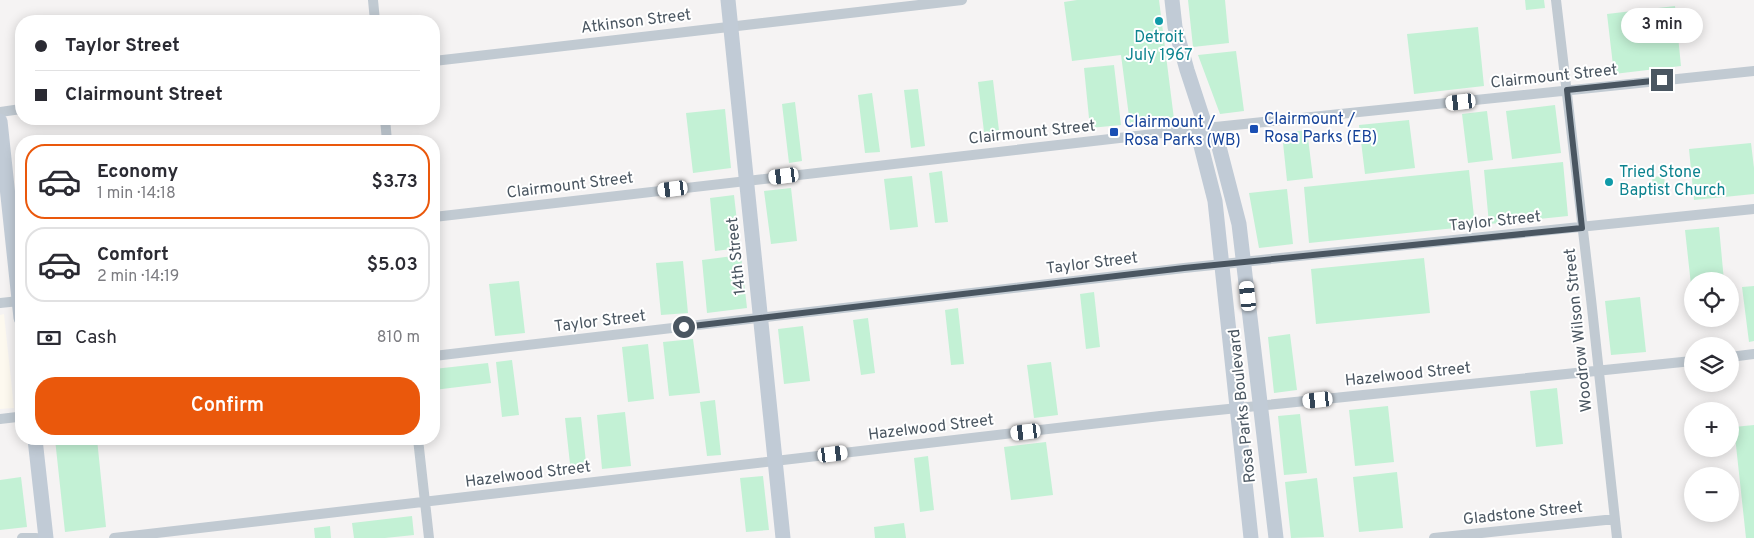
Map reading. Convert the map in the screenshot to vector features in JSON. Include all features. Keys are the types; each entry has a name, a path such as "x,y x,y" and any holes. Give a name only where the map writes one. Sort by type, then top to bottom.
{"street":[{"path":"373,0 374,15"},
{"name":"14th Street","path":"728,0 783,538"},
{"name":"Atkinson Street","path":"440,60 962,0"},
{"name":"Rosa Parks Boulevard","path":"1172,0 1175,27 1206,128 1218,143 1239,224 1245,262 1276,538"},
{"name":"Woodrow Wilson Street","path":"1556,0 1617,538"},
{"name":"Clairmount Street","path":"440,216 1206,128 1754,71"},
{"path":"0,112 15,110"},
{"path":"0,121 4,189 15,249"},
{"name":"Rosa Parks Boulevard","path":"1206,128 1201,146 1214,201 1250,538"},
{"name":"Taylor Street","path":"440,355 1245,262 1754,209"},
{"path":"0,303 15,301"},
{"path":"1739,356 1754,354"},
{"name":"Hazelwood Street","path":"114,538 1261,405 1684,361"},
{"path":"0,419 15,417"},
{"path":"36,445 46,538"},
{"path":"419,445 429,538"},
{"name":"Gladstone Street","path":"1434,538 1615,519"},
{"path":"22,538 36,538"}],"shaded area":[{"path":"4,314 14,408 0,409 0,315"}],"green space":[{"path":"1077,0 1159,0 1174,119 1130,124 1121,55 1072,61 1064,2"},
{"path":"1188,0 1225,0 1229,43 1193,47"},
{"path":"1525,0 1544,0 1545,8 1526,10"},
{"path":"1675,6 1681,66 1614,74 1607,14"},
{"path":"1478,27 1484,86 1414,94 1407,34"},
{"path":"1236,51 1244,111 1220,114 1198,55"},
{"path":"1114,65 1121,125 1090,128 1084,68"},
{"path":"993,80 1000,139 985,140 978,82"},
{"path":"918,89 925,146 911,148 904,90"},
{"path":"872,93 880,152 865,153 858,95"},
{"path":"795,102 802,161 789,163 782,104"},
{"path":"1555,105 1561,153 1512,159 1506,111"},
{"path":"725,109 731,168 693,173 686,113"},
{"path":"1487,111 1493,160 1468,163 1462,114"},
{"path":"1409,120 1415,168 1365,174 1359,125"},
{"path":"1307,130 1313,178 1287,181 1282,133"},
{"path":"1751,143 1754,168 1754,194 1694,200 1689,149"},
{"path":"1563,162 1568,216 1489,224 1484,170"},
{"path":"1469,170 1475,226 1309,243 1304,187"},
{"path":"942,171 948,222 935,223 929,173"},
{"path":"912,176 918,227 890,230 884,179"},
{"path":"1664,176 1666,193 1654,195 1652,177"},
{"path":"791,188 797,241 771,244 764,191"},
{"path":"1287,189 1293,244 1259,248 1249,193"},
{"path":"734,195 740,248 715,251 710,198"},
{"path":"1719,227 1723,272 1690,272 1685,230"},
{"path":"741,255 747,308 707,313 702,260"},
{"path":"1424,258 1430,313 1316,324 1311,269"},
{"path":"683,261 688,313 661,315 656,263"},
{"path":"519,281 525,333 495,336 489,284"},
{"path":"1754,286 1754,341 1749,342 1742,287"},
{"path":"1094,292 1100,347 1086,349 1080,294"},
{"path":"1640,297 1646,352 1611,355 1605,301"},
{"path":"958,308 964,364 951,365 945,310"},
{"path":"868,318 875,373 861,375 853,320"},
{"path":"803,326 810,381 784,384 778,329"},
{"path":"1290,334 1297,390 1274,393 1268,337"},
{"path":"693,339 700,393 669,396 663,342"},
{"path":"648,344 654,399 628,402 622,347"},
{"path":"512,360 519,415 502,417 496,362"},
{"path":"1051,362 1058,415 1034,418 1027,365"},
{"path":"488,363 491,383 440,389 440,368"},
{"path":"1557,388 1563,444 1536,447 1530,391"},
{"path":"715,400 721,455 707,456 700,402"},
{"path":"1388,406 1394,462 1355,466 1349,410"},
{"path":"625,412 631,466 602,469 597,415"},
{"path":"1300,414 1307,473 1284,475 1278,416"},
{"path":"581,417 587,471 571,473 565,418"},
{"path":"1754,425 1754,538 1746,538 1737,457 1739,457 1739,426"},
{"path":"1046,442 1053,495 1011,500 1004,447"},
{"path":"56,445 98,445 106,527 65,532"},
{"path":"928,456 934,510 920,512 914,458"},
{"path":"1397,472 1403,528 1359,532 1353,477"},
{"path":"763,476 769,530 746,532 740,478"},
{"path":"21,477 27,527 0,530 0,480"},
{"path":"1317,478 1324,537 1291,538 1285,482"},
{"path":"412,516 414,535 385,538 354,538 352,523"},
{"path":"904,523 906,538 875,538 874,527"},
{"path":"330,526 331,538 315,538 314,528"}],"place":[{"name":"Detroit July 1967","path":"1159,21"},
{"name":"Clairmount / Rosa Parks (EB)","path":"1254,129"},
{"name":"Clairmount / Rosa Parks (WB)","path":"1114,132"},
{"name":"Tried Stone Baptist Church","path":"1609,182"}],"route":[{"path":"684,327 1184,268 1582,228 1567,90 1662,80"}]}
